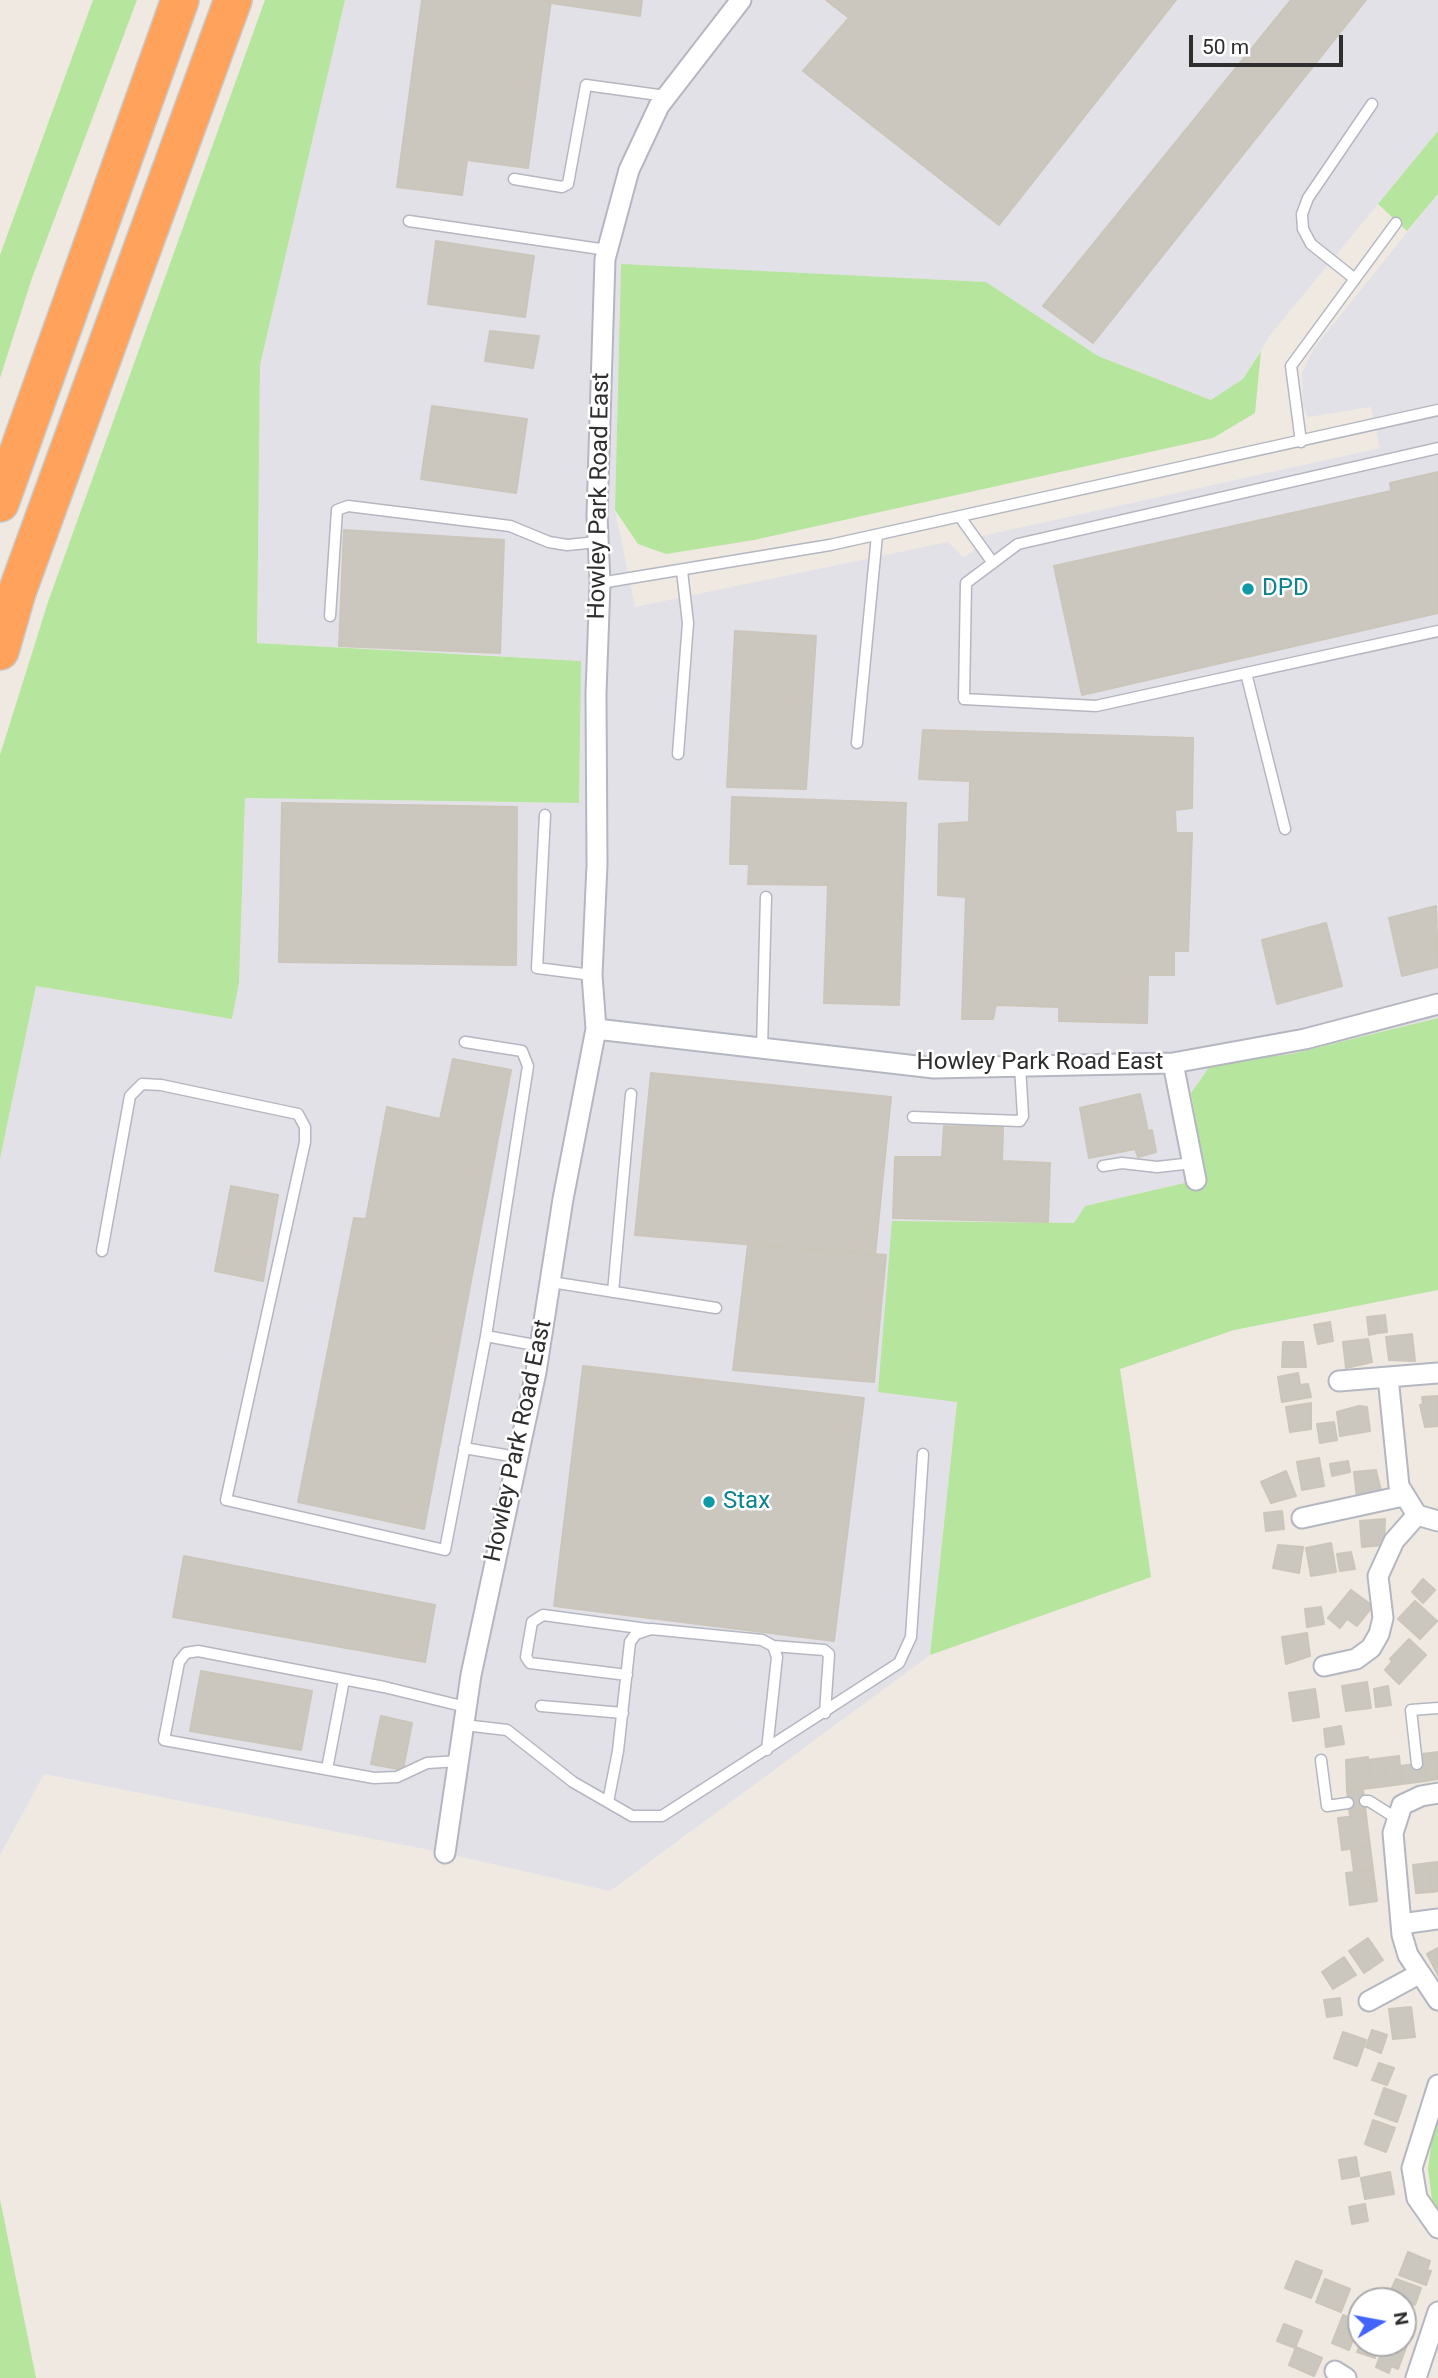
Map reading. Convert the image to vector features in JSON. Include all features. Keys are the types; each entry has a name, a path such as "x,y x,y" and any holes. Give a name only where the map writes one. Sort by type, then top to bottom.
{"highway":[{"path":"0,503 180,0"},
{"path":"0,651 17,592 233,0"}],"street":[{"name":"Howley Park Road East","path":"445,1853 465,1716 540,1346 596,1029 592,975 597,865 596,693 600,583 598,542 607,250 629,170 667,97 741,0"},
{"name":"Howley Park Road East","path":"596,1029 934,1068 1174,1063 1305,1038 1438,1004"},
{"path":"1174,1063 1194,1171"},
{"path":"1339,1381 1438,1373"},
{"path":"1388,1377 1397,1470 1403,1496 1416,1515 1438,1521"},
{"path":"1302,1518 1403,1496"},
{"path":"1324,1667 1356,1659 1371,1648 1380,1634 1382,1618 1378,1576 1394,1541 1416,1515"},
{"path":"1426,1791 1402,1805 1393,1833 1394,1856 1401,1924 1408,1955 1438,2000"},
{"path":"1401,1924 1438,1919"},
{"path":"1369,2001 1419,1974"},
{"path":"1438,2085 1412,2168 1416,2199 1438,2228"},
{"path":"1416,2378 1438,2312"}],"lane":[{"path":"514,180 562,187 568,184 586,85 667,97"},
{"path":"1355,279 1311,244 1303,229 1302,214 1308,198 1372,104"},
{"path":"409,221 607,250"},
{"path":"1301,442 1291,366 1396,223"},
{"path":"600,583 682,571 877,535 1438,410"},
{"path":"1438,448 1018,544 966,583 964,699 1096,706 1438,631"},
{"path":"330,616 337,510 348,506 510,526 549,542 567,545 598,542"},
{"path":"960,517 993,563"},
{"path":"857,743 877,535"},
{"path":"678,754 688,623 682,571"},
{"path":"1247,673 1286,829"},
{"path":"545,815 537,968 592,975"},
{"path":"762,1048 766,897"},
{"path":"102,1251 130,1096 142,1084 161,1085 298,1114 305,1127 304,1142 226,1500 445,1550 486,1336 528,1066 522,1051 465,1042"},
{"path":"913,1118 1020,1121 1023,1116 1020,1066"},
{"path":"613,1292 631,1094"},
{"path":"1103,1166 1122,1163 1194,1171"},
{"path":"551,1282 716,1308"},
{"path":"486,1336 540,1346"},
{"path":"464,1448 517,1457"},
{"path":"459,1760 427,1762 389,1779 164,1740 179,1662 186,1653 198,1651 344,1680 465,1716 508,1730 573,1782 632,1816 662,1816 767,1751 899,1663 911,1637 923,1454"},
{"path":"627,1675 530,1663 526,1657 532,1622 543,1615 762,1640 773,1646 824,1650 829,1654 825,1713"},
{"path":"608,1802 623,1713 630,1642 636,1634 650,1629"},
{"path":"767,1751 777,1657 773,1646"},
{"path":"327,1769 344,1680"},
{"path":"541,1706 623,1713"},
{"path":"1417,1764 1411,1710 1438,1707"},
{"path":"1321,1760 1327,1806 1348,1803"},
{"path":"1364,1801 1369,1801 1396,1818"}],"shaded area":[{"path":"345,0 1438,0 1438,131 1271,334 1243,379 1212,400 1098,356 986,282 621,265 615,510 635,607 948,542 963,557 973,552 982,536 1380,448 1371,407 1308,417 1303,407 1302,373 1314,348 1438,194 1438,1018 1291,1054 1212,1063 1191,1093 1206,1178 1085,1206 1074,1223 892,1222 957,1401 930,1655 610,1891 445,1853 44,1774 0,1855 0,1159 36,986 232,1019 239,983 245,798 579,803 580,661 257,643 260,365"}],"green space":[{"path":"93,0 137,0 32,278 0,378 0,255"},
{"path":"265,0 345,0 260,365 257,643 581,661 579,803 245,798 239,983 232,1019 36,986 0,1159 0,755 48,602"},
{"path":"1438,131 1438,194 1407,231 1378,204"},
{"path":"621,264 986,282 1098,356 1211,400 1243,379 1261,351 1255,413 1213,438 754,540 666,554 638,544 615,510"},
{"path":"1438,1018 1438,1290 1234,1330 1120,1369 1151,1577 930,1655 957,1402 878,1392 892,1221 1074,1223 1085,1206 1206,1178 1191,1093 1212,1063 1291,1054"},
{"path":"1438,2121 1438,2210 1432,2200 1428,2169 1432,2138"},
{"path":"0,2199 36,2378 0,2378"}],"building":[{"path":"422,0 551,0 528,168 467,160 462,195 397,187"},
{"path":"551,0 642,0 640,16 551,3"},
{"path":"826,0 1176,0 999,225 803,71 849,18"},
{"path":"1291,0 1366,0 1093,343 1043,306"},
{"path":"436,241 534,256 525,317 428,304"},
{"path":"490,331 539,336 533,368 485,361"},
{"path":"432,406 527,419 516,493 421,479"},
{"name":"DPD","path":"1438,472 1438,613 1082,695 1054,566 1391,491 1390,483"},
{"path":"344,530 504,540 500,653 339,646"},
{"path":"735,631 816,636 806,789 727,787"},
{"path":"923,730 1193,738 1192,808 1175,810 1176,833 1192,833 1188,951 1174,951 1174,975 1148,975 1147,1023 1059,1021 1059,1007 996,1005 993,1019 962,1019 966,897 938,895 939,824 969,822 970,781 919,779"},
{"path":"732,797 906,803 899,1005 824,1003 828,885 748,884 749,864 730,864"},
{"path":"282,803 517,807 516,965 279,962"},
{"path":"1436,906 1438,967 1402,976 1389,918"},
{"path":"1326,923 1342,986 1277,1004 1262,940"},
{"path":"453,1059 511,1070 424,1529 298,1502 354,1218 366,1219 387,1107 440,1119"},
{"path":"651,1073 891,1097 875,1255 635,1235"},
{"path":"1140,1094 1148,1131 1152,1130 1156,1152 1138,1157 1135,1149 1089,1158 1080,1108"},
{"path":"944,1126 1003,1127 1002,1161 1050,1163 1048,1222 893,1218 895,1157 942,1157"},
{"path":"231,1186 278,1195 263,1281 215,1271"},
{"path":"748,1244 886,1255 874,1382 733,1370"},
{"path":"1385,1315 1387,1332 1378,1333 1376,1316"},
{"path":"1376,1316 1378,1333 1369,1335 1367,1317"},
{"path":"1330,1322 1333,1341 1318,1344 1314,1325"},
{"path":"1412,1334 1415,1361 1389,1360 1386,1337"},
{"path":"1368,1339 1372,1362 1346,1368 1343,1342"},
{"path":"1283,1342 1303,1342 1306,1367 1282,1367"},
{"name":"Stax","path":"583,1366 864,1398 834,1641 554,1606"},
{"path":"1298,1373 1300,1385 1308,1384 1311,1397 1282,1402 1278,1377"},
{"path":"1438,1396 1438,1426 1425,1427 1420,1405 1423,1404 1422,1397"},
{"path":"1311,1403 1311,1429 1290,1432 1286,1407"},
{"path":"1359,1406 1367,1407 1370,1431 1340,1436 1337,1412"},
{"path":"1334,1422 1337,1440 1320,1443 1317,1424"},
{"path":"1319,1458 1324,1486 1302,1490 1297,1462"},
{"path":"1348,1461 1350,1472 1332,1476 1330,1464"},
{"path":"1376,1470 1382,1495 1357,1498 1354,1472"},
{"path":"1286,1471 1296,1496 1271,1503 1261,1482"},
{"path":"1282,1511 1284,1529 1266,1531 1264,1513"},
{"path":"1385,1519 1384,1545 1362,1547 1360,1521"},
{"path":"1331,1543 1336,1572 1311,1576 1306,1548"},
{"path":"1278,1545 1303,1547 1299,1573 1273,1568"},
{"path":"1351,1552 1355,1569 1340,1571 1337,1554"},
{"path":"184,1556 435,1605 425,1662 173,1617"},
{"path":"1423,1579 1435,1590 1423,1603 1412,1592"},
{"path":"1351,1590 1373,1606 1357,1626 1347,1619 1340,1628 1328,1618"},
{"path":"1415,1601 1437,1621 1420,1639 1398,1619"},
{"path":"1321,1607 1324,1624 1307,1627 1305,1609"},
{"path":"1307,1633 1310,1656 1286,1664 1282,1637"},
{"path":"1409,1639 1426,1655 1399,1684 1385,1670 1392,1662 1390,1659"},
{"path":"201,1671 312,1691 301,1750 190,1731"},
{"path":"1367,1682 1371,1708 1346,1711 1342,1686"},
{"path":"1388,1686 1391,1705 1376,1707 1374,1689"},
{"path":"1315,1689 1319,1717 1293,1721 1289,1693"},
{"path":"381,1716 412,1723 403,1770 371,1764"},
{"path":"1341,1726 1344,1744 1326,1747 1324,1729"},
{"path":"1438,1752 1438,1779 1426,1781 1423,1754"},
{"path":"1399,1756 1402,1784 1387,1786 1383,1758"},
{"path":"1368,1757 1371,1788 1347,1791 1346,1760"},
{"path":"1383,1758 1387,1786 1371,1788 1368,1760"},
{"path":"1424,1763 1426,1781 1402,1784 1400,1766"},
{"path":"1363,1789 1366,1815 1350,1817 1347,1791"},
{"path":"1366,1815 1368,1831 1340,1834 1338,1818"},
{"path":"1368,1831 1370,1846 1342,1850 1340,1834"},
{"path":"1370,1846 1373,1870 1354,1872 1351,1849"},
{"path":"1438,1862 1438,1891 1432,1892 1429,1863"},
{"path":"1429,1863 1432,1892 1416,1893 1413,1865"},
{"path":"1373,1870 1375,1885 1348,1889 1346,1873"},
{"path":"1375,1885 1377,1901 1350,1905 1348,1889"},
{"path":"1368,1938 1383,1960 1364,1973 1349,1951"},
{"path":"1438,1948 1438,1975 1427,1954"},
{"path":"1344,1957 1356,1975 1333,1989 1322,1972"},
{"path":"1340,1998 1342,2015 1327,2017 1324,2000"},
{"path":"1411,2007 1415,2037 1393,2039 1389,2009"},
{"path":"1372,2030 1387,2035 1381,2053 1366,2047"},
{"path":"1343,2032 1366,2040 1357,2066 1334,2058"},
{"path":"1379,2063 1394,2068 1387,2085 1372,2080"},
{"path":"1384,2088 1406,2096 1397,2122 1375,2114"},
{"path":"1373,2120 1395,2128 1386,2152 1365,2144"},
{"path":"1356,2157 1359,2176 1342,2179 1339,2160"},
{"path":"1390,2172 1394,2194 1365,2199 1361,2178"},
{"path":"1365,2204 1368,2221 1352,2224 1349,2207"},
{"path":"1408,2252 1430,2261 1427,2270 1431,2271 1426,2285 1399,2275"},
{"path":"1296,2261 1322,2271 1311,2298 1285,2288"},
{"path":"1325,2279 1347,2288 1347,2297 1341,2312 1316,2302"},
{"path":"1396,2279 1421,2288 1417,2299 1417,2287 1392,2287"},
{"path":"1343,2315 1347,2317 1347,2349 1332,2343"},
{"path":"1284,2324 1302,2331 1295,2348 1277,2341"},
{"path":"1296,2347 1322,2358 1314,2376 1289,2365"},
{"path":"1380,2357 1402,2357 1398,2369 1391,2366 1389,2373 1376,2367"}],"place":[{"name":"DPD","path":"1248,589"},
{"name":"Stax","path":"709,1502"}]}
